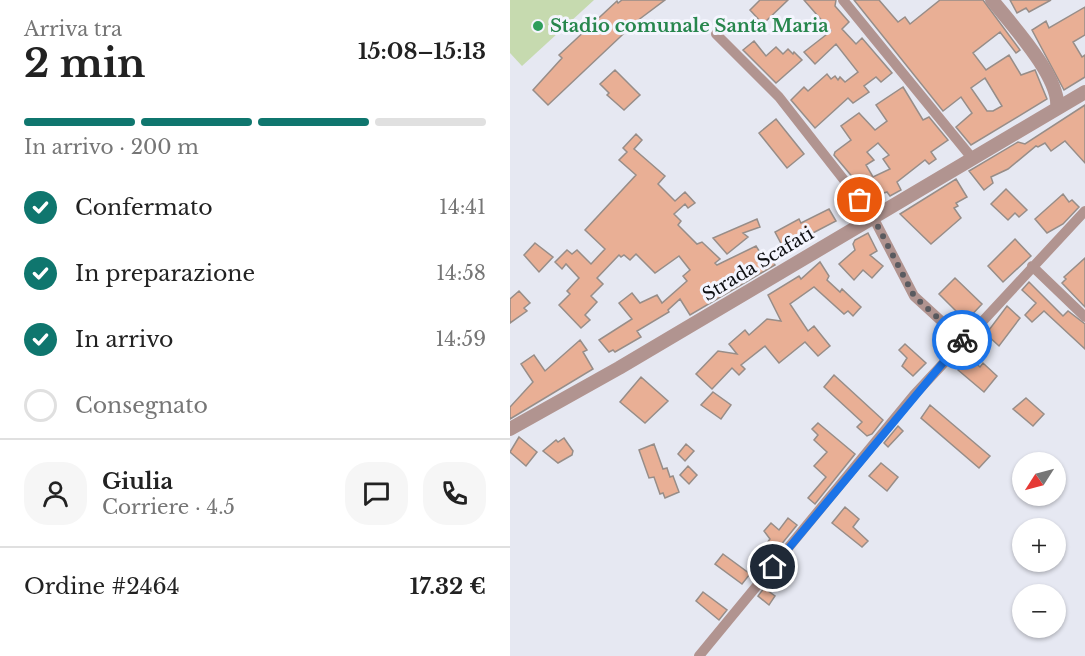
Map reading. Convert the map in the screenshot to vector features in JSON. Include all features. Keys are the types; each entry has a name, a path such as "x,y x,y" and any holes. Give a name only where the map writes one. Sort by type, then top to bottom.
{"street":[{"path":"843,0 972,158"},
{"path":"992,0 1028,46 1057,92 1057,108"},
{"path":"716,34 779,97 873,217 914,296 962,340"},
{"name":"Strada Scafati","path":"510,429 619,368 1085,92"},
{"path":"699,656 962,340 1085,211"},
{"path":"1032,266 1085,317"}],"green space":[{"name":"Stadio comunale Santa Maria","path":"510,0 594,0 522,66 510,53"}],"building":[{"path":"622,0 665,0 637,21 548,105 533,90 562,58 559,55 617,1 618,3"},
{"path":"760,0 788,0 763,24 750,10"},
{"path":"804,0 836,0 835,6 849,22 842,29 856,44 862,38 892,73 881,82 876,77 864,86 869,92 853,103 848,98 815,128 791,100 804,87 808,91 827,74 831,79 835,76 838,80 840,77 845,82 858,72 836,44 815,64 804,52 831,31"},
{"path":"854,0 879,0 898,22 905,17 910,24 940,0 983,0 1020,50 1016,53 1000,32 973,53 986,70 1009,55 1021,75 1035,70 1047,99 971,145 956,127 972,113 961,97 943,111","holes":["985,78 1002,106 993,111 987,111 971,88"]},
{"path":"1010,0 1051,0 1029,12 1026,8 1017,13"},
{"path":"1085,7 1085,35 1073,42 1082,57 1085,55 1085,77 1064,90 1032,30 1046,21 1049,28"},
{"path":"754,41 766,56 776,47 783,54 788,49 793,54 794,52 802,60 776,83 743,50"},
{"path":"615,70 640,95 624,110 607,95 609,93 600,84"},
{"path":"903,87 923,120 929,117 948,140 931,152 936,159 929,164 925,160 897,182 901,190 890,196 887,192 869,198 857,179 855,180 834,155 851,140 841,126 859,113 875,130 887,121 876,105","holes":["878,143 889,155 883,159 890,169 873,177 866,165 874,160 867,152"]},
{"path":"1085,105 1085,163 1065,141 1051,151 1045,143 1036,146 1008,169 991,177 993,183 984,190 969,171 1018,142 1025,144"},
{"path":"776,119 804,154 787,168 759,133"},
{"path":"636,134 642,140 634,149 665,176 658,184 675,201 685,192 695,203 688,208 685,204 674,214 681,221 678,225 697,244 702,242 720,259 715,263 717,265 756,246 763,257 769,255 775,265 690,315 680,299 668,310 669,312 637,331 641,337 615,352 613,350 609,352 599,340 632,319 619,303 632,293 640,303 657,295 662,303 687,281 683,276 690,270 679,256 655,273 636,254 630,260 624,255 621,257 619,255 597,278 603,284 591,296 597,302 585,315 590,320 581,328 559,305 570,294 567,291 579,278 566,264 562,269 555,262 567,250 572,254 577,250 591,264 605,249 585,230 636,175 619,160 627,152 623,148"},
{"path":"956,179 967,197 956,203 958,206 954,208 961,218 931,244 900,214"},
{"path":"1006,189 1027,210 1019,217 1015,213 1008,220 991,204"},
{"path":"1063,194 1069,202 1072,200 1079,207 1063,224 1047,233 1035,219"},
{"path":"829,209 836,221 809,235 804,230 801,232 805,238 784,249 775,232 799,219 801,223"},
{"path":"757,219 760,227 743,233 748,237 727,254 713,238"},
{"path":"868,233 877,251 870,255 883,266 872,278 863,270 854,280 839,264 855,250 853,244 855,240"},
{"path":"1015,239 1031,256 1003,282 988,266"},
{"path":"535,243 553,257 539,272 524,255"},
{"path":"1085,258 1085,307 1062,283 1066,279 1064,277"},
{"path":"820,262 829,276 827,280 840,292 842,289 861,307 853,316 848,311 844,314 814,287 790,304 808,331 814,326 830,346 818,356 805,342 779,363 765,346 741,365 745,369 739,375 732,368 712,389 696,374 718,351 737,354 729,344 745,330 749,335 767,319 781,321 768,295 799,276 801,279"},
{"path":"955,278 982,304 966,321 939,294"},
{"path":"1029,282 1063,316 1068,311 1085,324 1085,349 1044,311 1032,322 1025,315 1036,303 1022,290"},
{"path":"519,291 530,303 524,308 527,311 510,323 510,299"},
{"path":"1007,306 1020,318 999,346 986,334"},
{"path":"580,340 587,350 583,352 593,369 510,419 510,407 533,382 521,364 534,355 545,371"},
{"path":"905,344 926,363 913,376 902,366 907,358 899,350"},
{"path":"969,357 980,367 983,363 997,376 984,392 958,370"},
{"path":"834,375 883,420 872,434 867,436 857,427 862,422 824,387"},
{"path":"641,377 668,401 645,423 620,402"},
{"path":"713,392 731,405 721,419 701,405"},
{"path":"1026,398 1044,414 1033,426 1013,409"},
{"path":"930,405 990,456 979,468 921,418"},
{"path":"818,423 855,454 815,504 808,498 826,477 814,466 827,452 814,440 818,435 812,429"},
{"path":"898,426 903,431 888,447 884,443"},
{"path":"519,437 537,452 526,466 510,452"},
{"path":"564,438 573,451 572,455 558,463 543,451 556,440 558,442"},
{"path":"654,444 663,469 667,468 670,477 673,476 679,492 665,498 663,493 660,494 654,477 649,478 639,450"},
{"path":"686,444 694,451 685,461 678,454"},
{"path":"881,463 898,477 887,491 869,476"},
{"path":"688,466 697,475 689,484 680,475"},
{"path":"845,507 859,519 853,527 868,541 862,547 832,523"},
{"path":"788,518 797,525 776,551 767,543 770,539 764,531 771,523 779,530"},
{"path":"723,554 750,574 742,584 715,564"},
{"path":"764,588 775,596 769,605 758,596"},
{"path":"703,592 727,610 719,620 696,601"}],"way so far":[{"path":"860,200 873,217 914,296 962,340"}],"place":[{"name":"Stadio comunale Santa Maria","path":"538,26"}],"route":[{"path":"773,567 892,421 962,340"}]}
